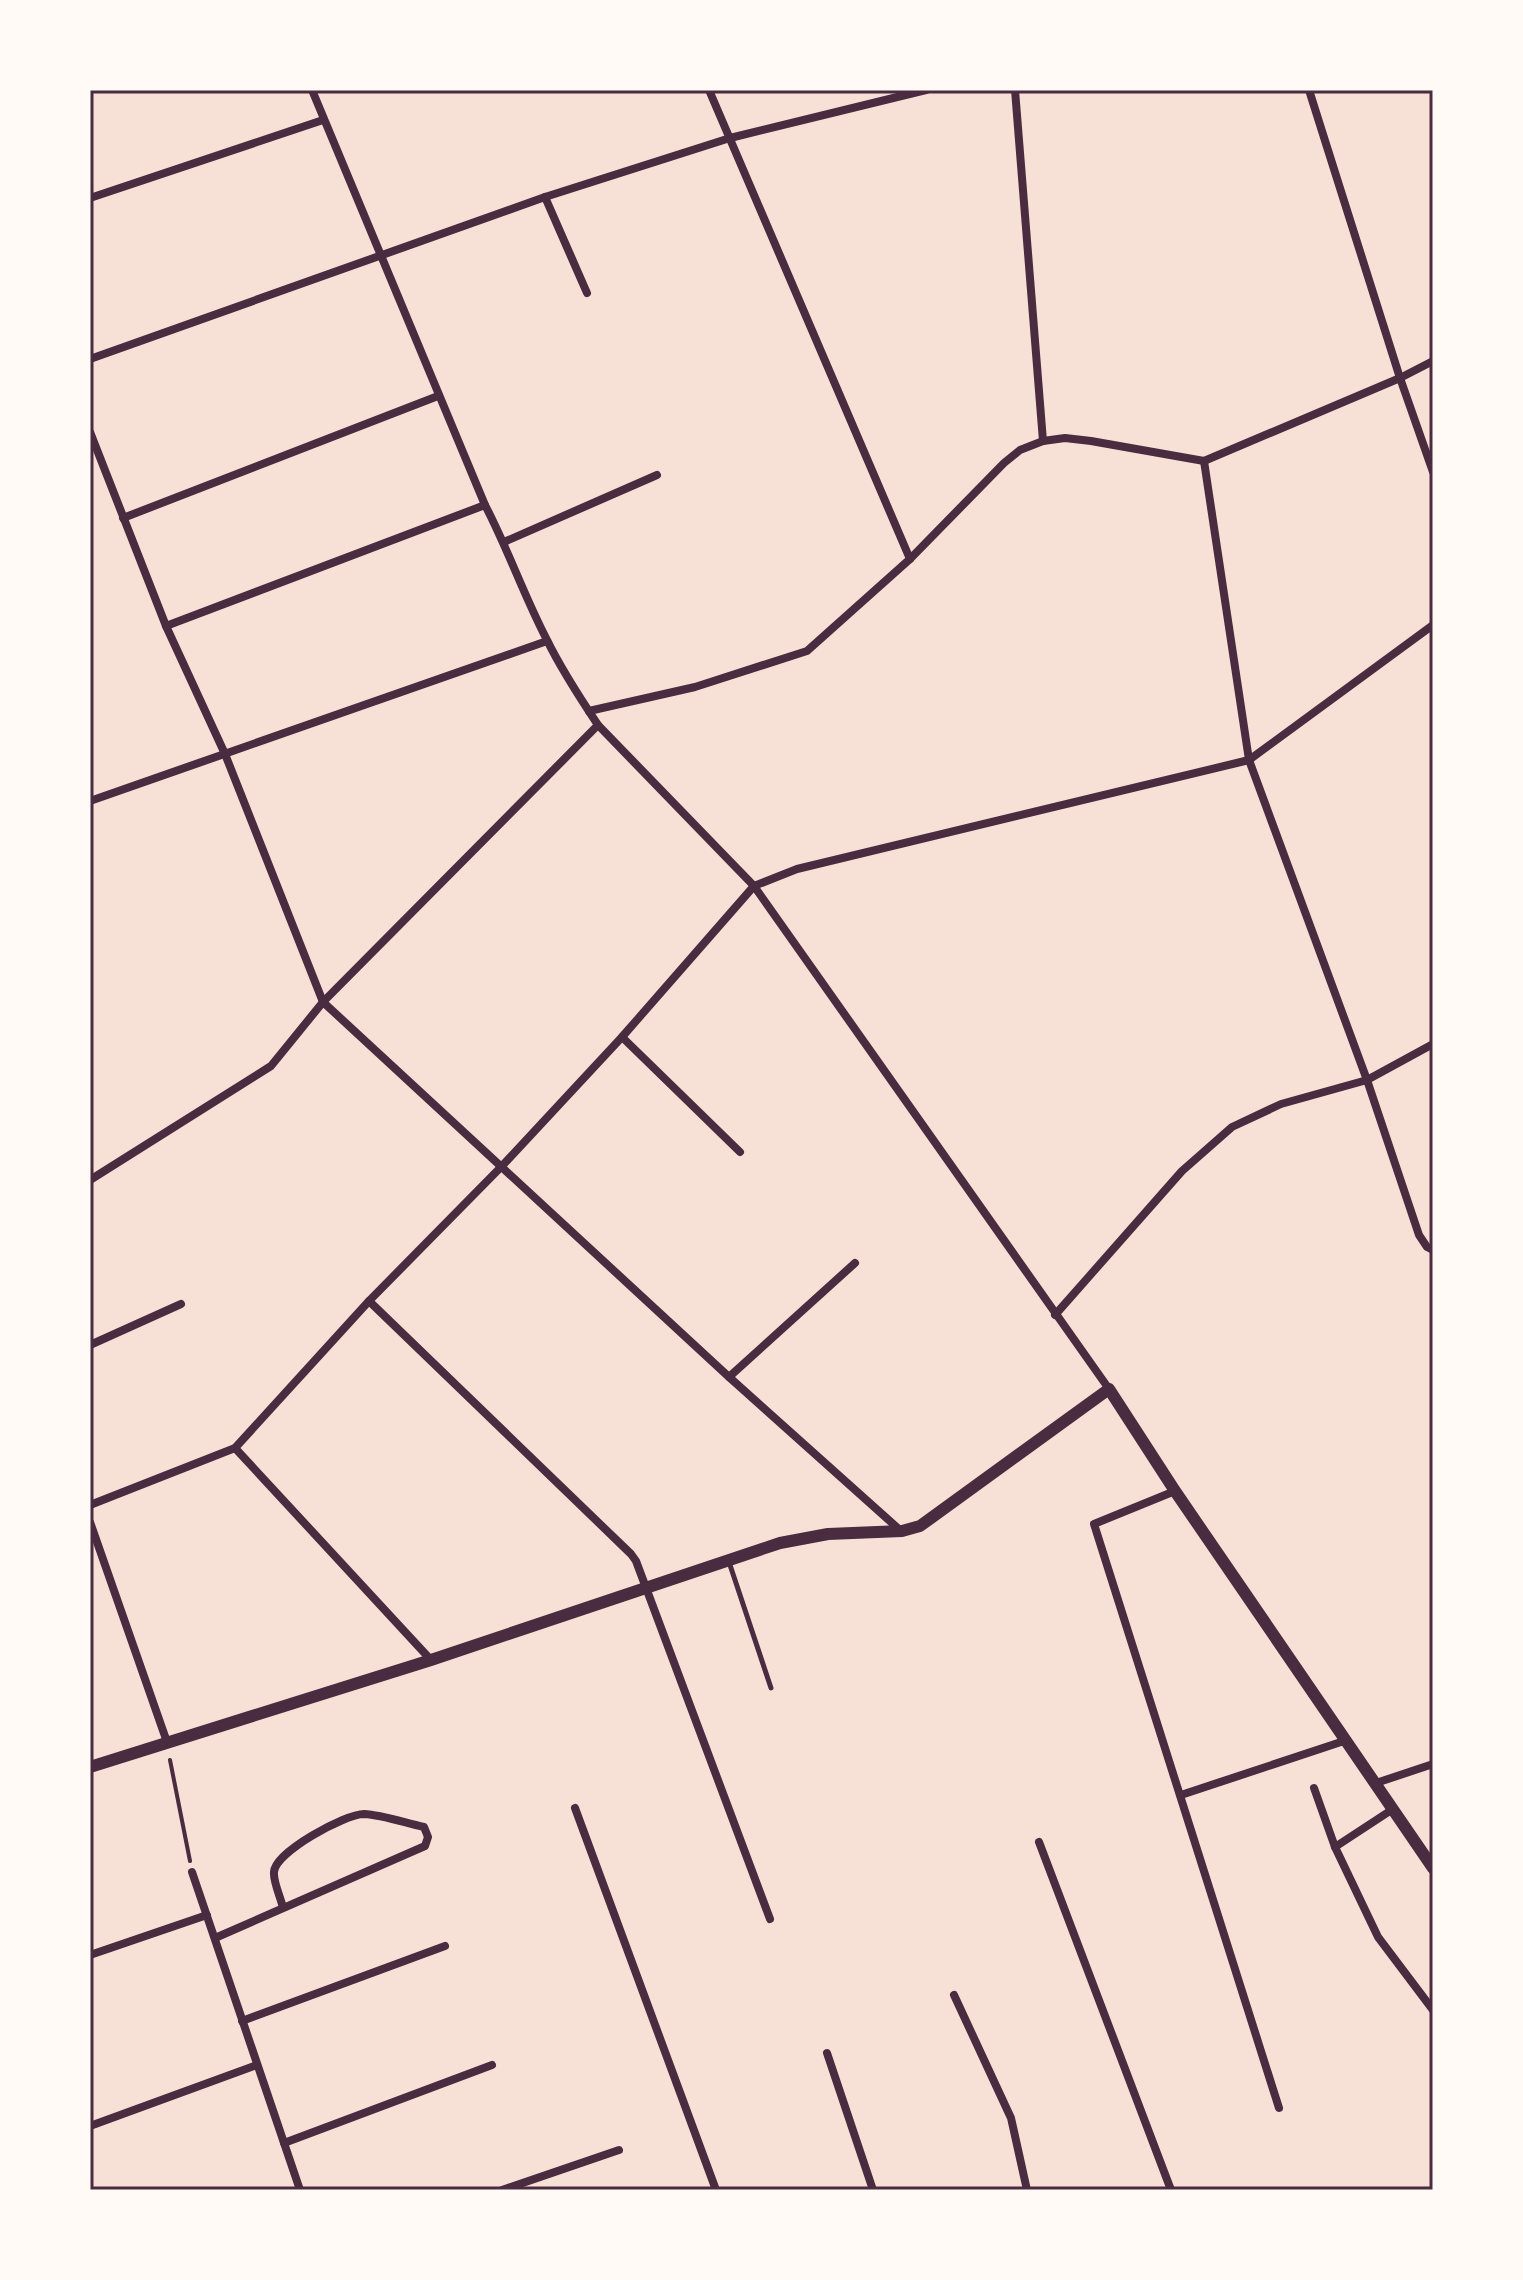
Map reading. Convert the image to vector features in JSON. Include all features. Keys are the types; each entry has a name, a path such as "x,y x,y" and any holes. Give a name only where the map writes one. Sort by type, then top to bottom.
{"street":[{"path":"312,90 485,505 547,641 589,711 598,725 754,886 1109,1389 1175,1491 1433,1868"},
{"path":"709,90 910,559"},
{"path":"90,359 545,197 730,138 926,90"},
{"path":"1015,90 1043,441"},
{"path":"1309,90 1433,472"},
{"path":"90,198 323,120"},
{"path":"545,197 587,293"},
{"path":"589,711 695,687 807,651 910,559 1020,450 1043,441 1065,438 1204,461 1433,361"},
{"path":"123,518 438,396"},
{"path":"90,432 166,626 225,754 323,1002 729,1377 902,1531"},
{"path":"1204,461 1249,760 1367,1080 1419,1235 1433,1250"},
{"path":"504,542 657,475"},
{"path":"166,626 485,505"},
{"path":"90,1505 235,1448 369,1301 502,1166 622,1037 754,886 797,869 1249,760 1433,625"},
{"path":"90,801 547,641"},
{"path":"90,1180 271,1066 323,1002 598,725"},
{"path":"622,1037 740,1152"},
{"path":"1055,1315 1182,1171 1232,1127 1281,1104 1367,1080 1433,1044"},
{"path":"729,1377 855,1263"},
{"path":"369,1301 631,1554 640,1568 770,1919"},
{"path":"90,1345 181,1304"},
{"path":"90,1767 431,1660 780,1543 828,1534 902,1531 920,1526 1109,1389"},
{"path":"235,1448 431,1660"},
{"path":"1175,1491 1094,1524 1279,2108"},
{"path":"90,1522 167,1742"},
{"path":"1181,1795 1347,1740"},
{"path":"1376,1783 1433,1764"},
{"path":"1314,1788 1335,1847 1378,1937 1433,2010"},
{"path":"575,1808 716,2190"},
{"path":"1335,1847 1393,1809"},
{"path":"215,1938 425,1846 428,1837 424,1827 365,1814 337,1821 278,1861 273,1873 283,1908"},
{"path":"1039,1842 1171,2190"},
{"path":"192,1872 300,2190"},
{"path":"90,1955 207,1915"},
{"path":"242,2021 445,1946"},
{"path":"954,1995 1011,2118 1027,2190"},
{"path":"827,2053 873,2190"},
{"path":"90,2126 257,2065"},
{"path":"284,2143 492,2065"},
{"path":"502,2190 619,2150"}],"lane":[{"path":"728,1561 771,1688"}],"path":[{"path":"167,1742 192,1872"}]}
